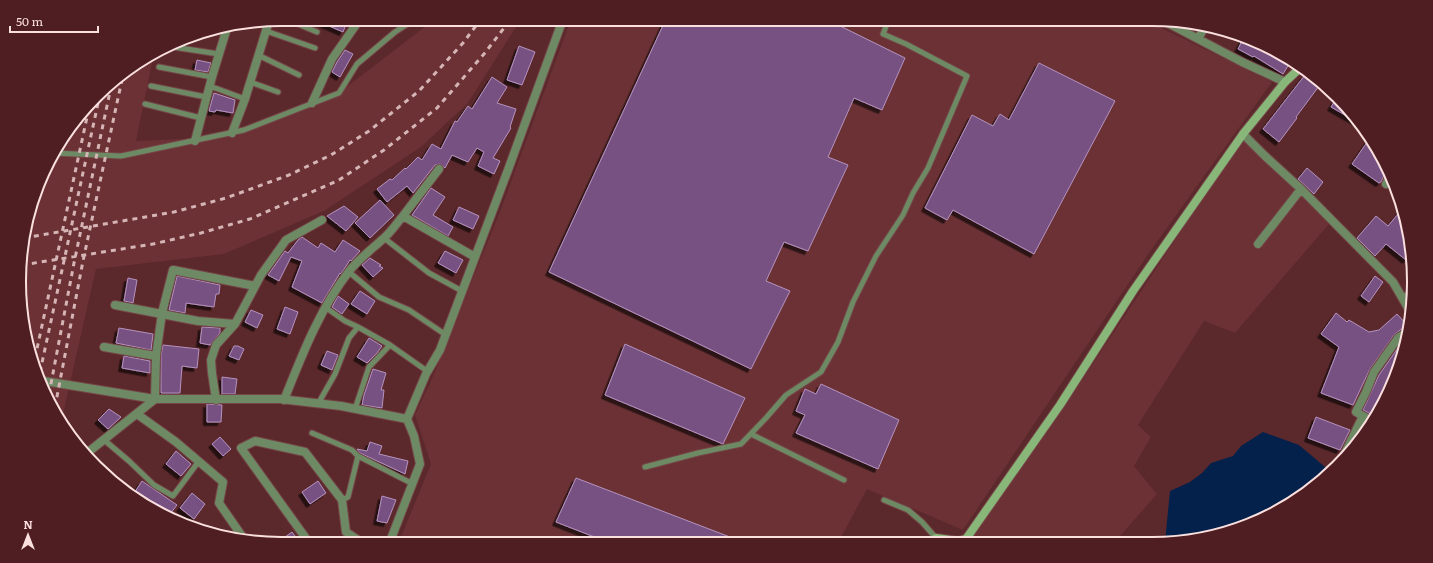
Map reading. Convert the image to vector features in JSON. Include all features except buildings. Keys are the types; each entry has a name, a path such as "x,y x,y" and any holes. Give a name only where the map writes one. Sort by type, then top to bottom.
{"street":[{"path":"312,103 332,59 355,26"},
{"path":"392,537 420,464 414,436 406,419 427,371 440,350 446,335 559,26"},
{"path":"232,133 245,99 267,27"},
{"path":"1176,27 1242,62 1285,82"},
{"path":"1198,39 1202,31"},
{"path":"195,141 224,33"},
{"path":"967,537 1060,404 1133,291 1243,134 1285,82 1296,71"},
{"path":"1243,134 1301,189 1393,282 1406,303"},
{"path":"284,400 300,360 325,308 349,272 357,261 384,238 439,169"},
{"path":"1258,244 1301,189"},
{"path":"403,216 475,257"},
{"path":"216,400 211,360 216,345 235,324 261,275 286,240 322,220"},
{"path":"155,399 156,356 162,313 173,270 255,286"},
{"path":"115,305 198,321 235,324"},
{"path":"1367,419 1356,412 1374,372 1401,336"},
{"path":"104,346 156,356"},
{"path":"46,381 155,399 284,400 355,409 406,419"},
{"path":"90,451 155,399"},
{"path":"136,414 176,442 223,482 219,503 240,534"},
{"path":"1350,443 1362,416"},
{"path":"305,537 241,448 255,441 305,452 342,500 346,532 354,537"}],"lane":[{"path":"303,26 317,32"},
{"path":"60,153 121,156 244,130 339,93 357,64 405,26"},
{"path":"645,467 698,453 741,444 786,395 820,372 838,342 853,302 876,256 903,215 913,193 928,168 967,76 906,44 883,34 887,26"},
{"path":"266,31 315,48"},
{"path":"178,48 219,54"},
{"path":"258,55 299,75"},
{"path":"159,67 212,77"},
{"path":"250,82 278,92"},
{"path":"151,86 206,97"},
{"path":"209,86 245,99"},
{"path":"145,104 201,118"},
{"path":"384,238 429,272 462,291"},
{"path":"349,272 379,297 409,310 446,335"},
{"path":"325,308 345,321 390,345 427,371"},
{"path":"318,404 335,374 349,338 358,327"},
{"path":"355,409 369,367 390,345"},
{"path":"312,433 352,450 358,456 413,484"},
{"path":"751,434 844,480"},
{"path":"103,440 129,461 154,485 173,496 198,461"},
{"path":"342,500 348,497 358,456"},
{"path":"884,500 908,510 922,522 931,537"}],"shaded area":[{"path":"426,26 517,26 468,103 421,147 324,211 224,254 96,269 63,414 45,379 31,331 28,315 26,282 28,248 35,215 52,168 69,140 89,113 113,89 152,61 136,141 205,138 281,115 349,85"},
{"path":"568,26 1158,26 1272,82 1149,253 963,530 867,489 841,537 401,537 431,464 415,415 434,374 499,214"},
{"path":"1245,139 1329,224 1235,333 1204,321 1138,425 1151,437 1134,466 1157,494 1119,537 973,537 1066,404 1197,207"}],"water":[{"path":"1263,432 1299,445 1326,468 1293,494 1265,511 1249,518 1201,532 1166,536 1170,491 1190,482 1202,473 1211,463 1233,456 1241,446"}],"railway":[{"path":"30,237 174,212 226,198 289,175 331,155 369,131 419,91 463,43 476,26"},
{"path":"27,264 153,244 201,233 250,219 339,180 384,150 437,108 484,54 506,26"},
{"path":"56,402 83,261 121,83"},
{"path":"50,390 74,263 110,92"},
{"path":"41,367 98,104"},
{"path":"36,352 87,115"}]}
